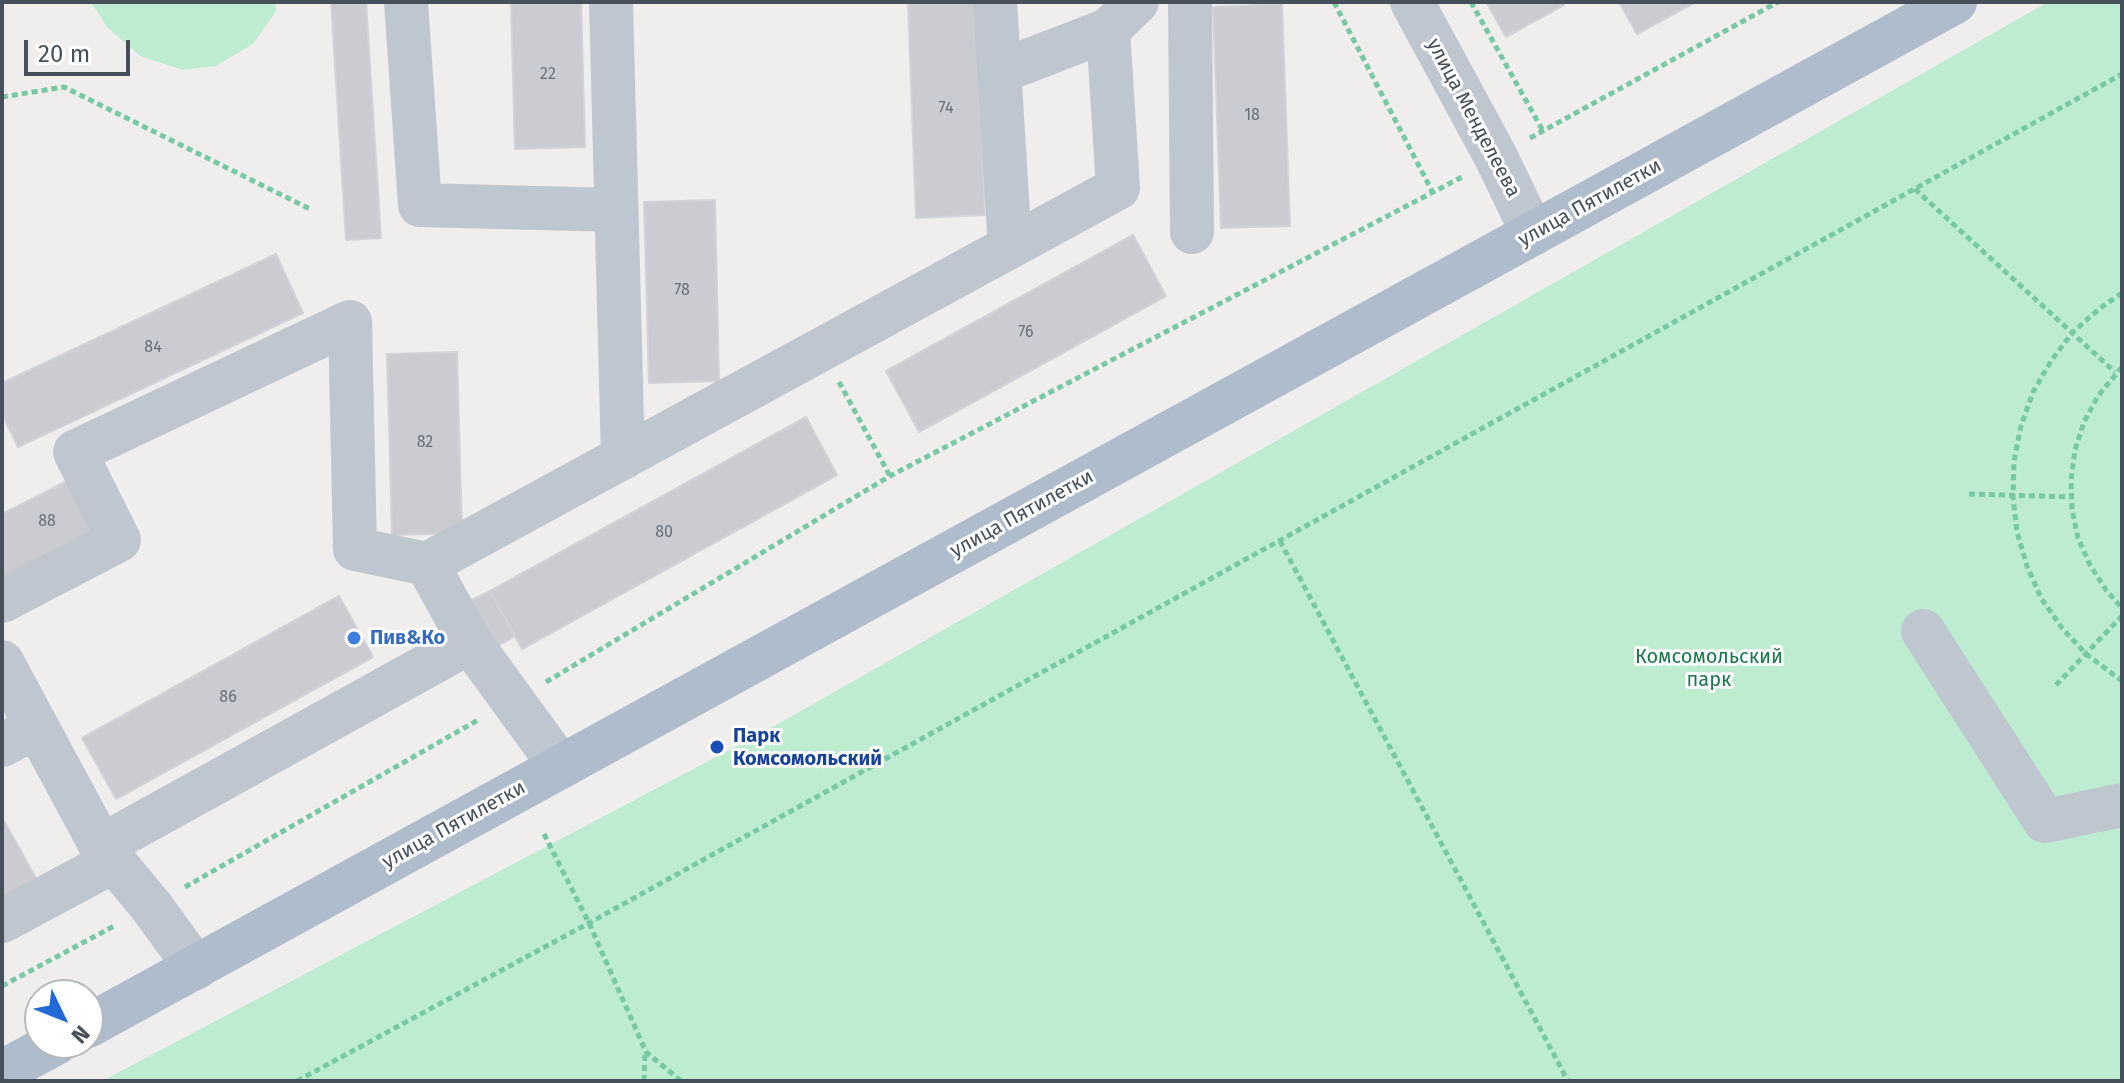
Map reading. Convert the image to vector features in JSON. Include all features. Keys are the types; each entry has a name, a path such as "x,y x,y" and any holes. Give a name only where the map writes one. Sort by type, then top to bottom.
{"main road":[{"name":"улица Пятилетки","path":"104,1017 1955,2"},
{"path":"2,1072 26,1059"}],"street":[{"path":"406,2 420,205 616,210"},
{"path":"611,2 623,458"},
{"path":"995,2 1010,247"},
{"path":"1190,2 1192,232"},
{"name":"улица Менделеева","path":"1412,2 1496,157 1533,234"},
{"path":"2,601 119,540 75,452 350,322 355,549 427,564 1118,188 1123,16 999,72"},
{"path":"427,564 470,642 561,767"},
{"path":"1923,631 2045,821 2122,805"},
{"path":"2,921 106,854 470,642"},
{"path":"2,662 19,736 106,854 151,906 196,968"}],"path":[{"path":"1334,2 1433,193"},
{"path":"1471,2 1543,131"},
{"path":"2,986 151,906 515,701 890,476 1433,193 1778,2"},
{"path":"297,1081 589,923 2122,74"},
{"path":"2,97 64,87 312,210"},
{"path":"1915,189 2115,372"},
{"path":"2122,293 2072,333 2033,392 2021,426 2014,461 2013,497 2020,543 2041,598 2062,628 2086,654 2122,681"},
{"path":"822,350 890,476"},
{"path":"2122,367 2098,396 2084,422 2075,450 2071,480 2078,538 2090,565 2122,608"},
{"path":"1969,494 2072,497"},
{"path":"1280,541 1568,1081"},
{"path":"2056,685 2122,616"},
{"path":"544,834 589,923 646,1052 681,1081"},
{"path":"644,1081 646,1052"}],"green space":[{"path":"91,2 275,2 276,11 253,44 216,66 183,70 140,56 107,27"},
{"name":"Комсомольский парк","path":"2048,2 2122,2 2122,1081 102,1081 771,728"}],"building":[{"path":"331,2 366,2 381,238 346,240"},
{"path":"511,2 581,2 585,147 515,149"},
{"path":"908,2 977,2 985,215 916,218"},
{"path":"1486,2 1562,2 1564,5 1506,37"},
{"path":"1619,2 1696,2 1637,34"},
{"path":"1282,4 1290,226 1221,228 1213,7"},
{"path":"715,200 719,381 649,383 644,202"},
{"path":"1133,235 1166,296 919,432 886,371"},
{"path":"276,254 303,313 18,447 2,414 2,383"},
{"path":"457,352 462,533 392,535 387,354"},
{"path":"806,417 837,475 522,649 490,591"},
{"path":"71,479 97,531 2,579 2,514"},
{"path":"490,591 515,636 494,648 468,602"},
{"path":"339,596 373,657 116,799 82,738"},
{"path":"2,817 37,880 2,900"}],"place":[{"name":"Пив&Ко","path":"354,638"},
{"name":"Парк Комсомольский","path":"717,747"}]}
